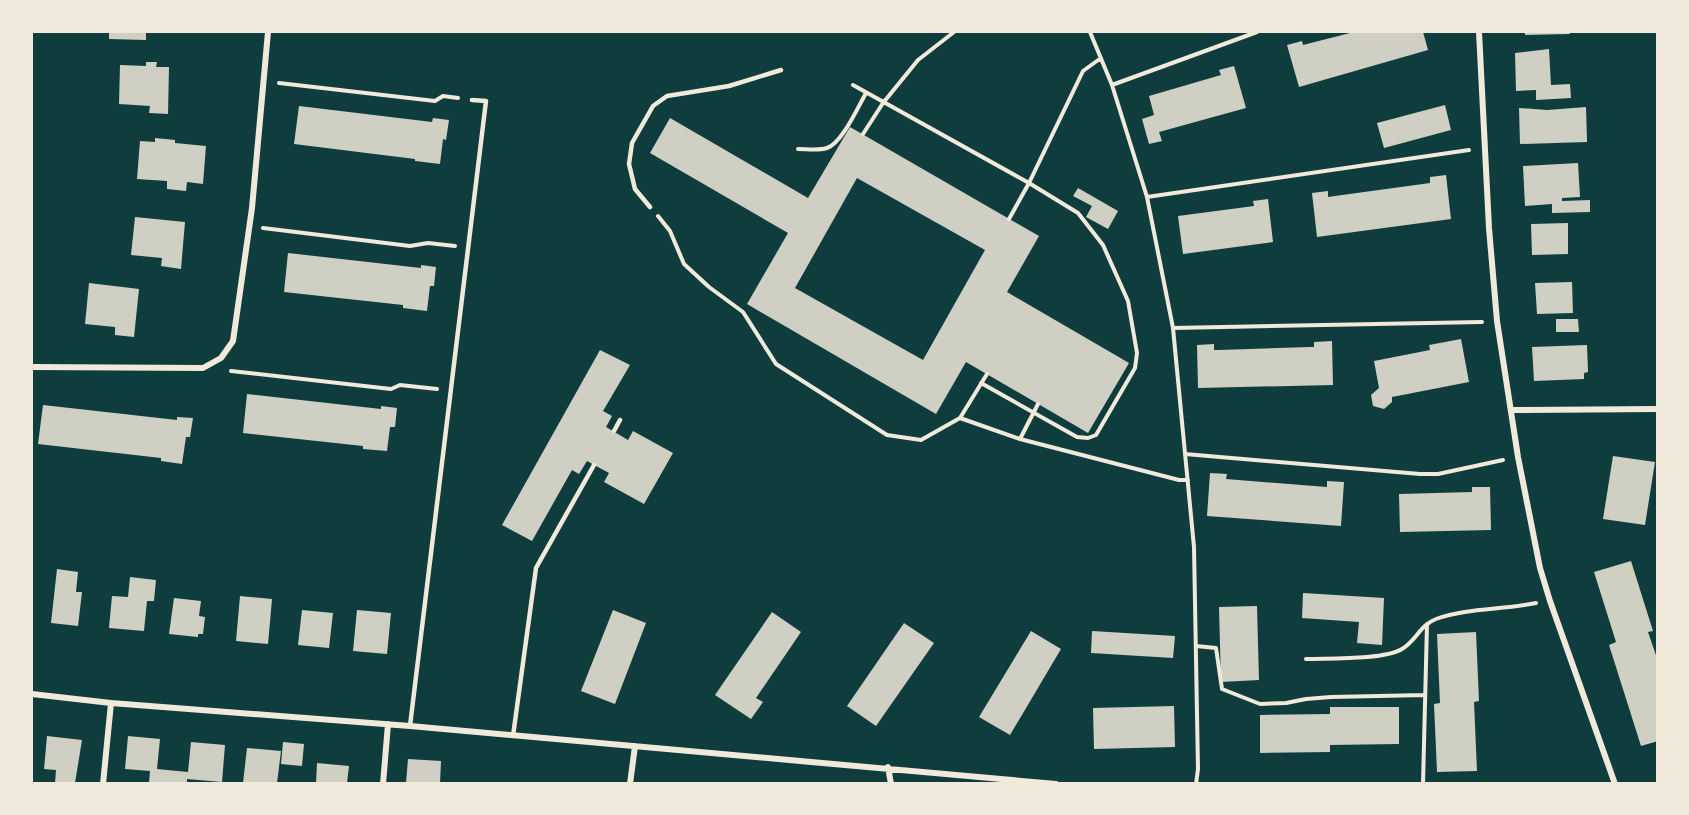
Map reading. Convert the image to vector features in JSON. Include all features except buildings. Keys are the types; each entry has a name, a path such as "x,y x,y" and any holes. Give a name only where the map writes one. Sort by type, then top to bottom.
{"street":[{"path":"32,367 202,368 221,358 233,341 249,226 268,32"},
{"path":"1479,32 1489,228 1497,321 1518,457 1540,568 1615,783"},
{"path":"1512,410 1658,409"},
{"path":"32,694 111,703 388,724 1056,783"},
{"path":"103,783 111,703"},
{"path":"383,783 388,724"},
{"path":"630,783 635,746"},
{"path":"888,767 891,783"}],"lane":[{"path":"650,207 635,189 629,164 632,143 653,106 667,96 729,86 781,70"},
{"path":"410,726 486,101 472,100"},
{"path":"614,431 620,420"},
{"path":"513,736 536,568 594,465"}],"path":[{"path":"863,135 883,103 918,60 954,32"},
{"path":"1089,32 1112,85 1146,197 1173,328 1194,547 1198,769 1196,783"},
{"path":"1112,85 1257,32"},
{"path":"1009,219 1083,71 1101,58"},
{"path":"263,82 435,101 443,96 472,100"},
{"path":"853,85 1029,183 1078,213 1103,245 1128,301 1137,353 1135,368 1096,435 1088,438 1077,437 981,383"},
{"path":"798,149 816,150 836,143 866,93"},
{"path":"1146,197 1485,148"},
{"path":"650,207 670,231 684,264 709,287 743,312 776,364 887,435 921,440 960,418 987,374"},
{"path":"249,226 410,246 428,243 467,248"},
{"path":"1173,328 1497,321"},
{"path":"202,368 391,389 400,385 450,391"},
{"path":"1020,439 1038,404"},
{"path":"960,418 1020,439 1179,480 1188,480"},
{"path":"1185,454 1438,474 1518,457"},
{"path":"1306,659 1391,655 1412,642 1422,626 1435,620 1458,614 1550,601"},
{"path":"1423,783 1427,624"},
{"path":"1196,646 1216,648 1222,689 1260,704 1323,698 1425,695"}]}
